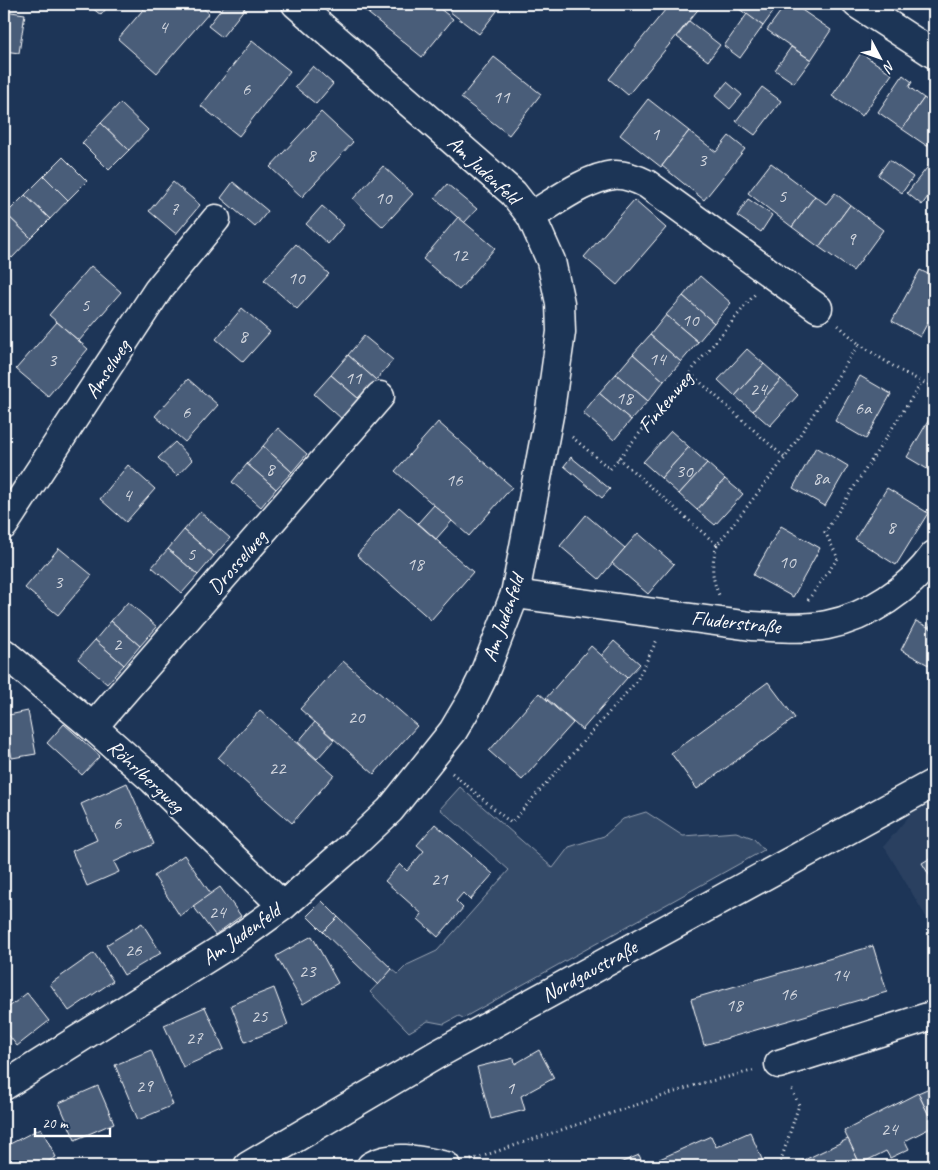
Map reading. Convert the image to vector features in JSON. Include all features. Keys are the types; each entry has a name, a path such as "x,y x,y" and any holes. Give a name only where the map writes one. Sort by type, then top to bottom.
{"street":[{"name":"Am Judenfeld","path":"4,1086 236,940 282,906 348,850 390,810 453,732 482,679 515,594 562,332 560,303 551,261 531,216 513,193 296,4"},
{"path":"858,4 934,54"},
{"path":"531,216 590,181 614,175 633,178 647,184 818,308"},
{"name":"Amselweg","path":"4,525 158,290 216,219"},
{"name":"Drosselweg","path":"93,727 380,396"},
{"name":"Fluderstraße","path":"515,594 731,623 789,628 827,625 859,614 891,598 920,572 934,555"},
{"name":"Röhrlbergweg","path":"4,653 153,780 282,906"},
{"name":"Nordgaustraße","path":"248,1166 436,1054 934,783"},
{"path":"779,1064 934,1015"},
{"path":"371,1166 378,1162 411,1159 455,1165"}],"path":[{"name":"Finkenweg","path":"618,458 772,275"},
{"path":"818,308 859,344 899,370 934,388"},
{"path":"731,623 714,584 712,562 717,545 785,458 859,344"},
{"path":"690,373 785,458"},
{"path":"789,628 838,558 826,532 922,382"},
{"path":"548,418 610,468 618,458 717,545"},
{"path":"433,757 511,824 636,682 651,655 669,614"},
{"path":"455,1165 699,1084 779,1064 799,1105 779,1166"}],"shaded area":[{"path":"934,786 934,930 884,846"},
{"path":"460,787 553,868 569,847 604,836 623,819 646,812 683,836 736,832 753,838 764,850 463,1018 459,1016 444,1024 428,1021 409,1032 370,992 392,969 398,974 407,965 437,951 509,870 440,809"}],"building":[{"path":"87,4 110,4 101,15"},
{"path":"148,4 198,4 209,13 157,73 118,39"},
{"path":"225,4 239,4 245,8 222,37 208,26"},
{"path":"357,4 377,4 369,14"},
{"path":"377,4 434,4 453,19 422,57 369,14"},
{"path":"455,4 488,4 497,11 479,34 449,11"},
{"path":"670,4 697,4 701,6 628,95 609,79"},
{"path":"732,4 779,4 763,26"},
{"path":"786,4 793,4 831,30 811,60 767,30"},
{"path":"4,11 25,14 19,53 4,51"},
{"path":"747,14 763,26 740,58 724,46"},
{"path":"689,21 720,45 708,61 677,37"},
{"path":"252,41 290,71 239,136 201,106"},
{"path":"791,47 811,60 794,83 775,70"},
{"path":"861,53 892,74 862,116 832,96"},
{"path":"494,57 541,94 509,135 461,98"},
{"path":"313,66 333,84 316,104 295,87"},
{"path":"903,75 912,82 909,87 924,98 902,129 878,112"},
{"path":"727,82 742,95 730,109 715,96"},
{"path":"762,87 781,101 755,135 736,121"},
{"path":"924,98 934,105 934,136 927,146 902,129"},
{"path":"648,99 689,131 661,167 620,135"},
{"path":"120,103 148,130 129,150 101,123"},
{"path":"321,112 353,142 302,197 270,167"},
{"path":"101,123 129,150 109,170 82,143"},
{"path":"689,131 716,152 729,136 745,149 704,200 662,166"},
{"path":"63,157 87,181 68,200 44,176"},
{"path":"934,159 934,188 922,205 907,193"},
{"path":"889,160 913,177 902,193 878,175"},
{"path":"771,163 815,196 792,227 748,193"},
{"path":"383,166 413,194 383,227 353,199"},
{"path":"44,176 68,200 50,219 25,195"},
{"path":"173,182 200,205 176,234 149,211"},
{"path":"233,182 268,211 255,227 221,198"},
{"path":"447,184 477,209 464,223 435,198"},
{"path":"835,193 850,205 819,247 792,227 815,196 826,204"},
{"path":"25,195 50,219 31,238 6,214"},
{"path":"748,199 772,215 761,232 737,216"},
{"path":"634,200 666,228 617,285 584,257"},
{"path":"850,205 883,230 853,271 819,247"},
{"path":"322,206 344,225 328,244 306,224"},
{"path":"6,214 31,238 12,258 4,250 4,216"},
{"path":"458,217 495,248 459,290 423,259"},
{"path":"296,244 329,274 297,309 264,280"},
{"path":"91,266 121,292 79,341 49,315"},
{"path":"920,270 934,277 934,311 920,337 892,321"},
{"path":"700,276 731,303 714,323 683,296"},
{"path":"683,296 714,323 698,342 666,315"},
{"path":"242,308 270,332 243,362 216,339"},
{"path":"666,315 698,342 681,362 650,335"},
{"path":"57,322 88,349 48,396 16,369"},
{"path":"650,335 681,362 664,381 633,354"},
{"path":"364,336 393,360 376,380 348,355"},
{"path":"747,349 764,364 735,396 718,380"},
{"path":"633,354 664,381 648,401 616,374"},
{"path":"348,355 376,380 359,399 331,375"},
{"path":"764,364 781,379 753,411 735,396"},
{"path":"616,374 648,401 631,420 599,393"},
{"path":"331,375 359,399 342,419 314,394"},
{"path":"860,376 891,394 866,439 835,421"},
{"path":"188,379 218,405 185,442 155,416"},
{"path":"781,379 798,395 770,426 753,411"},
{"path":"599,393 631,420 614,440 583,413"},
{"path":"934,411 934,473 907,457"},
{"path":"438,422 512,487 469,536 395,471"},
{"path":"278,428 307,454 292,472 263,446"},
{"path":"671,431 689,447 661,478 643,462"},
{"path":"175,442 192,460 177,476 158,458"},
{"path":"263,446 292,472 276,489 247,464"},
{"path":"689,447 707,463 679,494 661,478"},
{"path":"816,447 848,466 825,506 793,488"},
{"path":"571,457 610,489 602,498 564,466"},
{"path":"707,463 725,479 697,510 679,494"},
{"path":"247,464 276,489 261,507 232,482"},
{"path":"128,465 155,489 126,522 100,499"},
{"path":"725,479 743,494 715,525 697,510"},
{"path":"887,488 928,513 896,565 855,539"},
{"path":"434,505 452,521 436,539 418,523"},
{"path":"399,507 473,572 431,620 357,555"},
{"path":"200,512 230,538 214,556 184,530"},
{"path":"586,515 625,548 599,579 560,546"},
{"path":"781,526 820,548 793,597 753,575"},
{"path":"184,530 214,556 198,575 168,549"},
{"path":"638,533 674,564 648,594 612,563"},
{"path":"59,548 92,575 58,615 25,588"},
{"path":"168,549 198,575 182,593 152,567"},
{"path":"128,602 157,627 140,646 111,621"},
{"path":"934,617 934,630 929,627"},
{"path":"111,621 140,646 124,665 95,640"},
{"path":"916,621 934,630 934,668 901,650"},
{"path":"95,640 124,665 107,684 78,659"},
{"path":"614,641 640,664 627,678 601,656"},
{"path":"591,646 627,678 582,730 546,698"},
{"path":"343,661 417,726 374,774 300,709"},
{"path":"768,682 795,718 697,789 671,753"},
{"path":"539,693 573,723 522,780 489,751"},
{"path":"260,710 334,775 292,823 218,758"},
{"path":"28,711 36,754 12,758 7,734 4,734 4,716"},
{"path":"315,722 334,740 317,759 298,742"},
{"path":"64,724 100,756 82,775 47,743"},
{"path":"127,783 154,844 114,862 119,872 87,886 72,851 97,840 81,804"},
{"path":"435,824 493,874 470,900 463,893 456,901 463,908 438,937 418,919 422,914 385,881 400,864 407,871 424,851 417,845"},
{"path":"184,855 211,894 180,916 154,876"},
{"path":"934,856 934,883 922,863"},
{"path":"220,887 241,916 215,935 193,906"},
{"path":"322,901 338,917 323,932 307,916"},
{"path":"338,917 392,969 378,985 323,932"},
{"path":"142,923 161,953 124,975 106,945"},
{"path":"312,936 338,983 303,1004 276,956"},
{"path":"873,946 887,992 704,1045 691,999"},
{"path":"94,953 113,981 69,1011 50,984"},
{"path":"274,988 288,1025 245,1042 231,1005"},
{"path":"27,993 49,1021 17,1046 4,1029 4,1011"},
{"path":"205,1007 224,1049 183,1067 164,1025"},
{"path":"151,1050 173,1105 138,1120 115,1065"},
{"path":"539,1050 554,1078 521,1096 525,1110 491,1119 477,1067 514,1058 515,1064"},
{"path":"98,1086 114,1123 75,1140 59,1103"},
{"path":"934,1086 934,1126 918,1093"},
{"path":"918,1093 934,1126 905,1141 909,1149 890,1158 886,1151 860,1164 844,1131"},
{"path":"41,1128 56,1157 40,1166 9,1166 4,1157 4,1147"},
{"path":"750,1132 765,1166 644,1166 711,1136 716,1147"},
{"path":"848,1139 861,1166 794,1165"},
{"path":"639,1155 644,1166 613,1166"}]}
